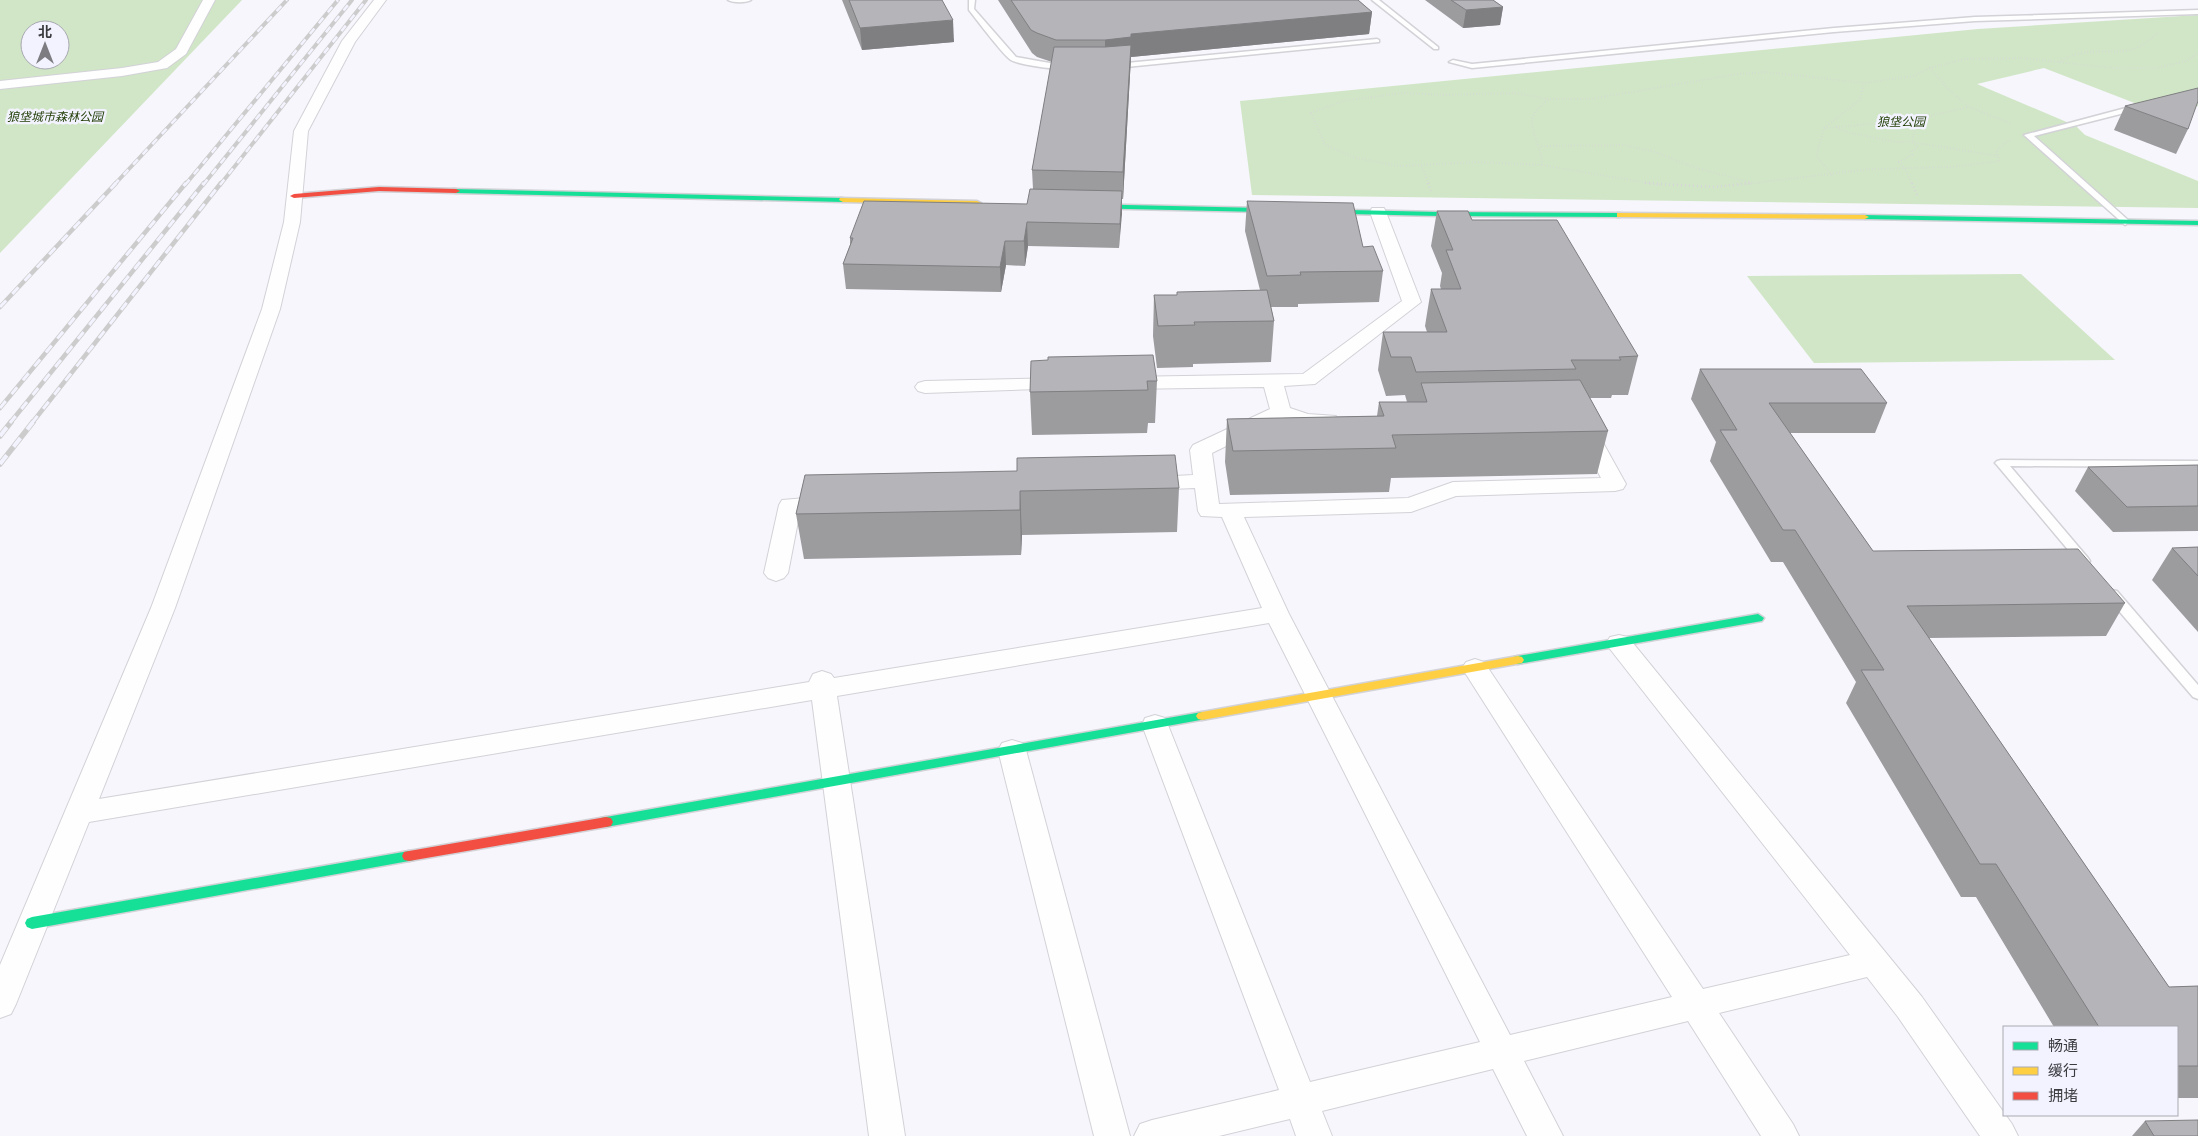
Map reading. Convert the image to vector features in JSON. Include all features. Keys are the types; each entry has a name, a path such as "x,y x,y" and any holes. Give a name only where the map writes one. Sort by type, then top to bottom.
{"street":[{"path":"0,85 122,72 162,65 181,51 209,0"},
{"path":"0,1004 164,608 267,318 292,222 302,131 349,41 380,0"},
{"path":"294,196 379,189 988,204"},
{"path":"1078,206 2198,223"},
{"path":"1108,383 1308,380 1412,302 1378,212"},
{"path":"1272,380 1280,412"},
{"path":"926,387 1079,384"},
{"path":"1344,420 1306,420 1280,412 1200,450 1209,511 1412,505 1453,489 1616,484 1578,414"},
{"path":"1126,483 1205,481"},
{"path":"776,573 790,505 847,502"},
{"path":"1230,510 1277,614 1318,696 1545,1136"},
{"path":"78,814 822,685 1277,614"},
{"path":"32,923 1758,618"},
{"path":"1619,643 1910,1007 2000,1136"},
{"path":"1475,668 1781,1136"},
{"path":"822,685 887,1136"},
{"path":"1155,725 1314,1136"},
{"path":"1012,750 1112,1136"},
{"path":"1152,1136 1874,962"}],"lane":[{"path":"731,0 748,0"},
{"path":"972,0 971,9 1014,59 1056,67 1076,67"},
{"path":"1375,0 1436,48"},
{"path":"1453,62 1472,66 1815,32 1975,19 2198,12"},
{"path":"1105,67 1377,41"},
{"path":"2032,133 2137,107"},
{"path":"2032,133 2125,222"},
{"path":"2090,568 2001,464 2198,464"},
{"path":"2102,583 2198,694"}],"path":[{"path":"2059,62 2069,54 2096,49 2135,48 2148,44 2156,33 2164,31"},
{"path":"2032,133 2006,142 1996,151 2000,161 1952,167 1871,169 1832,176 1714,187 1648,184 1591,172 1542,165 1478,162 1399,166 1356,158 1325,145 1311,113 1344,101 1402,93 1445,95 1514,93 1548,99 1591,99 1738,74 1766,72 1864,83 1914,76 1930,68 1965,59 2022,58 2112,68 2156,68 2186,61 2198,53"},
{"path":"1930,68 1948,89 1969,107 2032,133"},
{"path":"1832,176 1816,156 1824,128 1860,100 1864,83"},
{"path":"1542,165 1544,155 1533,128 1534,115 1548,99"},
{"path":"1824,128 1907,121 1969,107"},
{"path":"1907,121 1916,122 1912,142"},
{"path":"1836,127 1846,132 1896,142 1912,142 1998,156"},
{"path":"1912,142 1918,147 1912,151 1912,155 1899,162 1906,168 1917,195 1940,218"},
{"path":"1541,146 1624,145 1655,152 1696,168 1756,184"}],"green space":[{"name":"狼垡城市森林公园","path":"0,0 242,0 0,253"},
{"name":"狼垡公园","path":"2198,15 2198,106 2163,114 2044,68 1977,84 2076,126 2085,135 2198,181 2198,208 1252,195 1240,101 1978,29"},
{"path":"2021,274 2115,360 1814,363 1747,276"}],"building":[{"path":"849,0 942,0 953,20 860,28"},
{"path":"1011,0 1358,0 1372,12 1131,34 1131,37 1105,40 1056,40 1031,30"},
{"path":"1451,0 1493,0 1503,7 1466,10"},
{"path":"1131,45 1123,172 1032,170 1054,47"},
{"path":"2198,88 2198,101 2188,129 2125,106"},
{"path":"1030,189 1122,191 1120,224 1027,222 1024,241 1005,241 1000,267 843,264 853,238 850,238 864,201 1027,204"},
{"path":"1247,201 1353,203 1363,247 1373,246 1383,271 1300,272 1301,275 1267,276"},
{"path":"1437,211 1468,211 1472,220 1557,220 1638,356 1619,357 1621,360 1571,360 1576,369 1416,372 1411,357 1391,357 1383,332 1447,332 1431,289 1461,289 1446,250 1453,250"},
{"path":"1267,290 1274,321 1194,322 1195,325 1158,326 1154,295 1177,295 1177,292"},
{"path":"1153,355 1157,381 1147,381 1148,390 1030,392 1031,361 1048,360 1048,357"},
{"path":"1700,369 1861,369 1887,403 1769,403 1873,551 2078,549 2125,603 1907,606 2169,987 2198,986 2198,1066 2178,1066 2178,1026 2098,1026 1996,864 1980,864 1861,670 1884,670 1795,530 1783,530 1720,430 1737,430"},
{"path":"1580,380 1608,431 1392,435 1396,448 1233,451 1227,419 1384,416 1379,402 1427,402 1421,383"},
{"path":"1175,455 1179,488 1020,491 1020,510 796,514 805,475 1017,471 1017,458"},
{"path":"2198,465 2198,506 2127,507 2088,467"},
{"path":"2198,547 2198,576 2172,548"},
{"path":"2198,1120 2198,1136 2154,1136 2145,1121"}],"railway":[{"path":"114,185 287,0"},
{"path":"185,185 338,0"},
{"path":"203,185 352,0"},
{"path":"220,185 366,0"},
{"path":"0,307 116,183"},
{"path":"0,408 186,183"},
{"path":"10,423 204,183"},
{"path":"32,423 221,183"},
{"path":"0,436 11,422"},
{"path":"0,464 33,422"}],"traffic: fast":[{"path":"456,191 843,200"},
{"path":"1085,206 1439,214 1620,215"},
{"path":"1865,217 2198,223"},
{"path":"1518,660 1758,618"},
{"path":"606,822 1202,716"},
{"path":"32,923 409,856"}],"traffic: slow":[{"path":"843,200 977,203"},
{"path":"1620,215 1865,217"},
{"path":"1202,716 1518,660"}],"traffic: jam":[{"path":"294,196 379,189 456,191"},
{"path":"409,856 606,822"}]}
